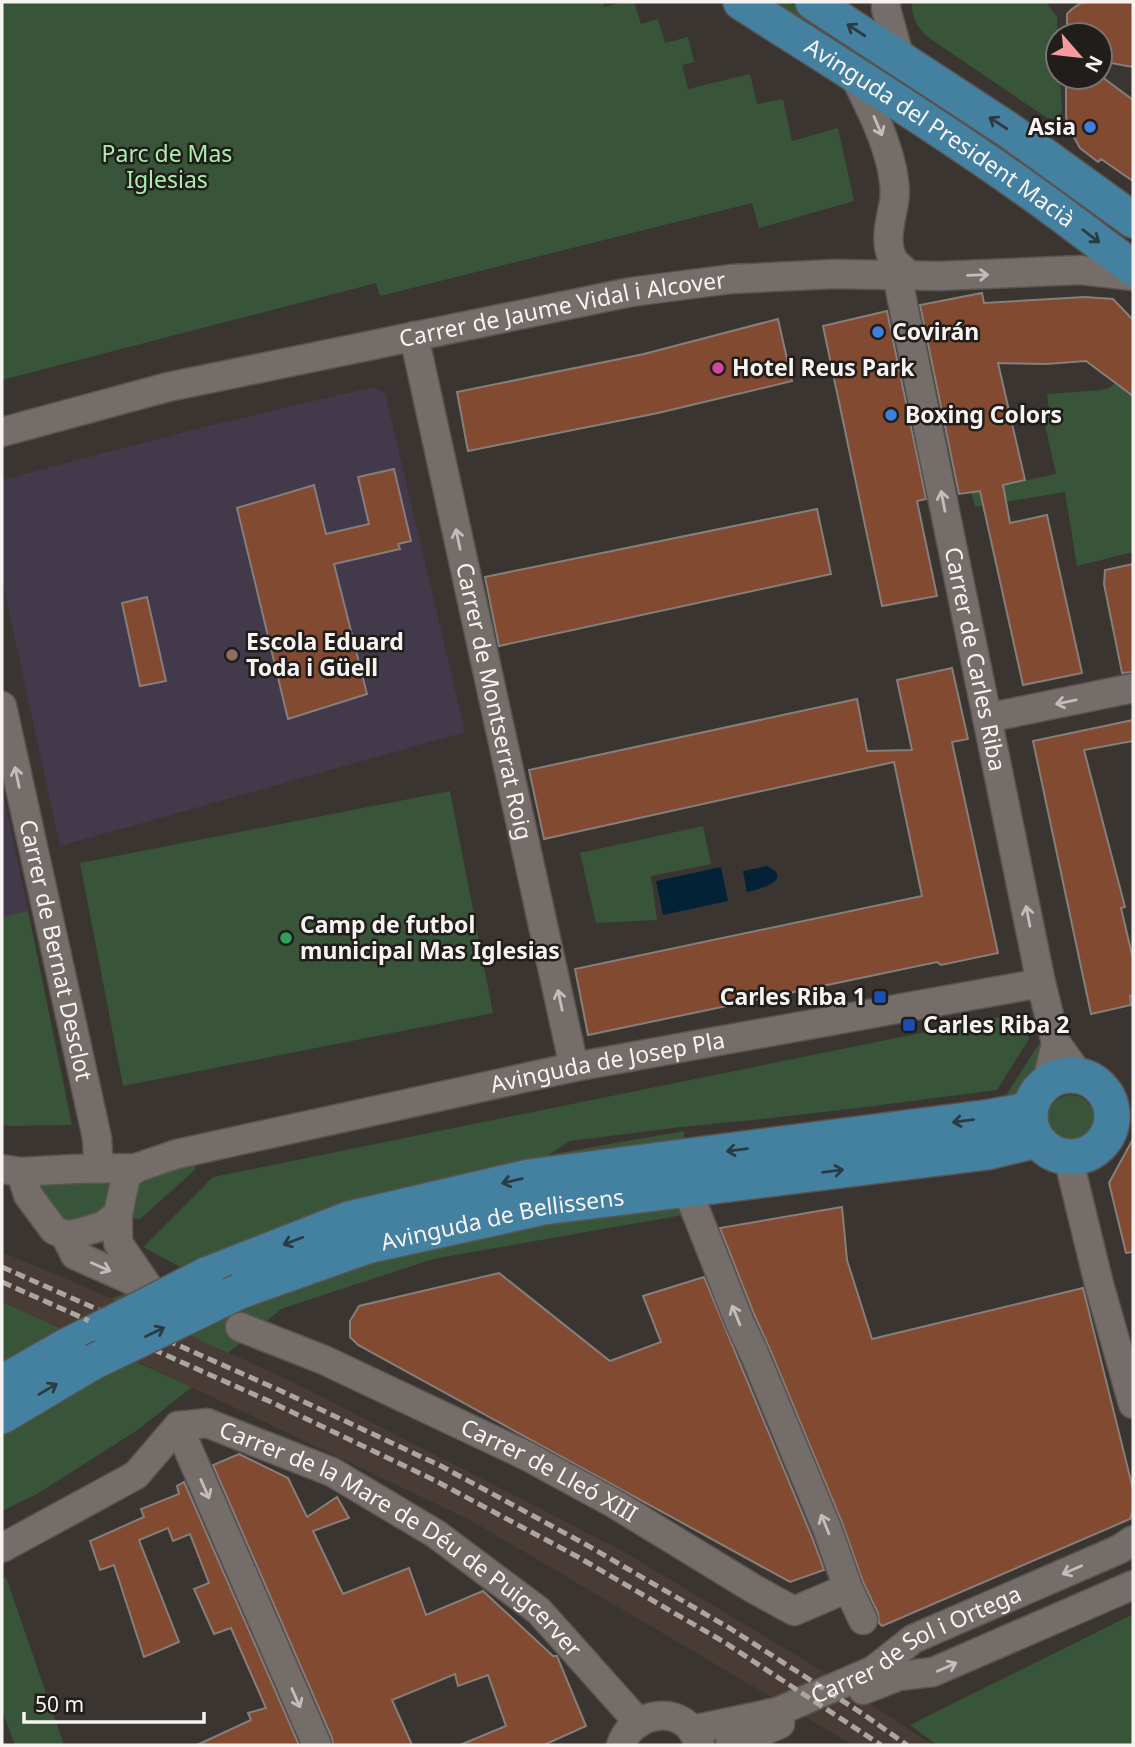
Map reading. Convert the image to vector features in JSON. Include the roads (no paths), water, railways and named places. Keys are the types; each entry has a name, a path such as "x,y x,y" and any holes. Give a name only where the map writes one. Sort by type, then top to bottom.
{"main road":[{"name":"Avinguda del President Macià","path":"741,2 853,73 1036,196 1133,268"},
{"name":"Avinguda del President Macià","path":"813,2 1007,129 1133,220"},
{"path":"1072,1097 1108,1097 1112,1110 1123,1123 1093,1152 1086,1155 1068,1157 1053,1153 1072,1097"},
{"name":"Avinguda de Bellissens","path":"2,1383 240,1291 367,1246 544,1208 987,1152 1072,1097"},
{"name":"Avinguda de Bellissens","path":"2,1416 79,1355 206,1275 349,1219 529,1177 984,1118 1072,1097"}],"street":[{"path":"887,4 900,59"},
{"name":"Carrer de Carles Riba","path":"835,274 870,252 888,223 894,201 895,182 881,130 853,73"},
{"name":"Carrer de Carles Riba","path":"888,223 893,260 903,275 987,718 1041,983 1072,1097"},
{"name":"Carrer de Jaume Vidal i Alcover","path":"2,432 169,387 631,292 686,284 835,274 939,276 1081,270 1133,276"},
{"name":"Carrer de Montserrat Roig","path":"414,336 575,1067"},
{"path":"987,718 1133,688"},
{"name":"Carrer de Bernat Desclot","path":"2,706 97,1138 98,1155"},
{"name":"Avinguda de Josep Pla","path":"11,1170 136,1168 177,1154 575,1067 1041,983"},
{"name":"Avinguda de Josep Pla","path":"2,1152 177,1154"},
{"path":"47,1154 11,1170 54,1230 65,1235 79,1233 103,1226 118,1214"},
{"path":"1068,1157 1085,1259 1133,1404"},
{"path":"65,1235 75,1255 149,1288 118,1243 118,1214 125,1176 136,1168"},
{"path":"687,1189 863,1620"},
{"name":"Carrer de Lleó XIII","path":"240,1327 324,1360 527,1455 794,1611 848,1588"},
{"name":"Carrer de la Mare de Déu de Puigcerver","path":"178,1426 206,1423 332,1472 436,1534 539,1611 624,1739"},
{"path":"2,1548 136,1475 178,1426 317,1745"},
{"name":"Carrer de Sol i Ortega","path":"696,1738 777,1712 874,1670 913,1639 1120,1549 1133,1540"},
{"name":"Carrer de Sol i Ortega","path":"730,1745 898,1676 933,1672 1133,1585"},
{"path":"624,1739 644,1719 658,1716 682,1721 696,1738"}],"water":[{"path":"767,866 775,871 776,880 747,892 743,871"},
{"path":"721,867 728,901 663,915 656,881"}],"railway":[{"path":"2,1267 279,1390 441,1466 585,1544 731,1629 907,1745"},
{"path":"2,1282 271,1402 434,1480 578,1557 724,1642 881,1745"}],"place":[{"name":"Asia","path":"1090,127"},
{"name":"Covirán","path":"878,332"},
{"name":"Hotel Reus Park","path":"718,368"},
{"name":"Boxing Colors","path":"891,415"},
{"name":"Escola Eduard Toda i Güell","path":"232,655"},
{"name":"Camp de futbol municipal Mas Iglesias","path":"286,938"},
{"name":"Carles Riba 1","path":"880,997"},
{"name":"Carles Riba 2","path":"909,1025"}],"park label":[{"name":"Parc de Mas Iglesias","path":"167,167"}]}
